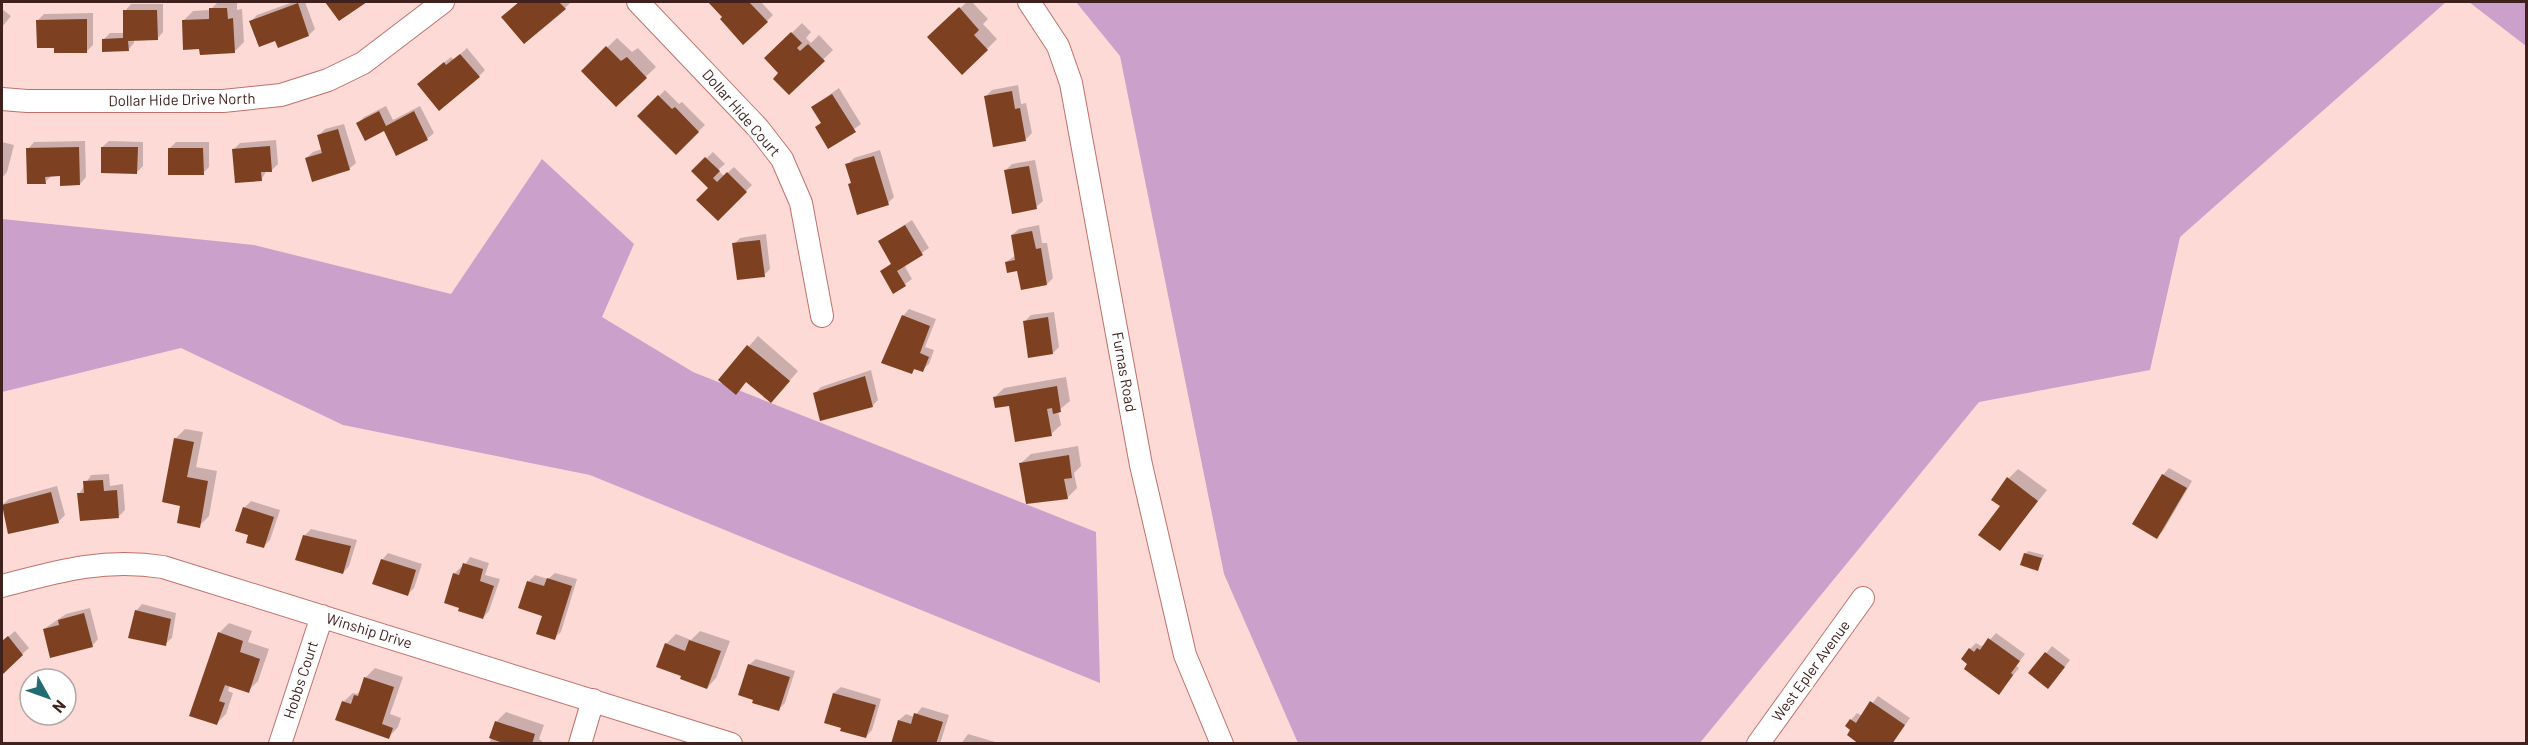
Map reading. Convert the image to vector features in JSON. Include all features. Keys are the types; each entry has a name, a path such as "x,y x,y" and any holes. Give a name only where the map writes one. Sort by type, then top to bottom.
{"street":[{"name":"Dollar Hide Drive North","path":"2,99 223,101 281,95 328,80 363,63 443,2"},
{"name":"Dollar Hide Court","path":"638,2 758,128 782,159 801,203 822,316"},
{"name":"Furnas Road","path":"1029,2 1058,46 1071,82 1141,465 1185,655 1222,744"},
{"name":"Winship Drive","path":"2,586 78,567 106,563 136,564 173,570 731,744"},
{"name":"West Epler Avenue","path":"1758,744 1863,598"},
{"name":"Hobbs Court","path":"280,744 321,616"},
{"path":"580,744 593,700"}],"shaded area":[{"path":"1076,2 2446,2 2180,237 2150,370 1979,402 1699,744 1298,743 1224,574 1120,56"},
{"path":"2469,2 2526,2 2526,46"},
{"path":"542,159 634,244 602,317 693,372 1096,532 1100,683 590,475 343,425 181,348 2,392 2,219 254,245 451,294"}],"building":[{"path":"325,2 367,2 339,21"},
{"path":"519,2 559,2 566,9 524,44 501,17"},
{"path":"708,2 749,2 768,22 743,45"},
{"path":"298,3 309,36 278,48 275,41 259,47 249,21"},
{"path":"959,7 979,30 974,35 988,50 962,75 927,37"},
{"path":"209,8 227,8 228,19 233,18 235,53 200,55 199,49 183,50 182,20 209,19"},
{"path":"123,10 157,10 158,40 128,41 129,51 102,52 102,39 123,38"},
{"path":"87,19 87,53 54,53 54,48 37,48 36,20"},
{"path":"791,32 802,43 797,48 800,51 808,44 825,61 789,95 773,79 778,73 764,58"},
{"path":"606,46 621,61 627,57 647,78 616,107 581,71"},
{"path":"460,54 480,77 439,111 417,84 444,62 446,65"},
{"path":"1012,91 1015,109 1020,108 1026,141 993,147 984,96"},
{"path":"832,94 856,132 828,149 815,127 821,123 811,107"},
{"path":"658,95 672,109 675,107 699,132 676,155 637,116"},
{"path":"379,111 386,126 414,111 428,140 396,156 384,131 365,141 356,123"},
{"path":"338,129 350,170 312,182 305,158 322,153 317,135"},
{"path":"270,146 272,172 261,172 262,181 235,183 232,149"},
{"path":"79,147 80,185 60,186 60,176 45,177 46,184 27,184 26,148"},
{"path":"101,147 138,147 137,174 101,173"},
{"path":"168,148 203,148 204,175 168,175"},
{"path":"874,156 889,205 857,215 845,164"},
{"path":"705,157 720,171 713,178 717,182 727,172 747,192 718,221 696,200 708,188 691,171"},
{"path":"1029,166 1037,209 1012,214 1004,170"},
{"path":"905,225 923,255 897,271 906,286 893,294 880,271 891,264 878,241"},
{"path":"1032,231 1036,249 1041,248 1047,285 1021,290 1017,271 1007,273 1005,262 1015,260 1011,235"},
{"path":"760,240 765,277 737,280 732,243"},
{"path":"902,315 930,326 920,353 929,357 923,372 914,369 912,374 881,363"},
{"path":"1048,317 1053,354 1028,358 1023,321"},
{"path":"747,345 790,381 771,403 746,382 736,395 718,380"},
{"path":"865,376 873,407 820,421 813,393"},
{"path":"1057,386 1061,412 1053,414 1052,408 1047,409 1052,436 1015,442 1009,406 995,408 993,397"},
{"path":"174,438 194,442 187,477 208,481 200,528 177,523 180,506 162,502"},
{"path":"1069,455 1072,478 1064,479 1068,499 1026,504 1019,463"},
{"path":"2162,474 2187,488 2157,539 2132,524"},
{"path":"2007,477 2038,501 2000,551 1978,535 2000,506 1991,500"},
{"path":"103,480 104,491 117,490 119,518 80,521 77,493 84,493 83,481"},
{"path":"51,492 59,523 8,534 2,505"},
{"path":"243,507 274,517 264,548 246,543 248,535 235,531"},
{"path":"303,535 351,546 343,574 295,560"},
{"path":"2024,553 2042,558 2038,571 2020,565"},
{"path":"381,559 416,570 408,596 372,584"},
{"path":"463,563 483,569 480,581 494,586 483,619 458,611 459,608 444,603 453,573 459,575"},
{"path":"547,578 572,586 555,640 536,634 542,616 518,608 527,581 544,586"},
{"path":"135,610 171,619 166,646 128,638"},
{"path":"84,613 93,647 50,658 43,629 59,625 58,620"},
{"path":"218,632 243,641 240,652 260,659 249,693 225,685 219,701 225,703 217,725 189,716"},
{"path":"8,636 23,655 2,675 2,641"},
{"path":"1988,638 2020,661 1999,695 1964,669 1967,664 1961,659 1969,648 1974,652 1977,648 1980,650"},
{"path":"689,640 721,651 707,689 656,667 665,643 685,651"},
{"path":"2045,652 2065,667 2048,689 2028,673"},
{"path":"748,664 790,677 779,711 752,703 753,700 738,695"},
{"path":"364,677 394,687 382,724 393,728 389,739 335,720 342,701 351,704 354,695 358,696"},
{"path":"833,693 876,705 866,738 840,731 841,728 824,723"},
{"path":"1870,701 1905,725 1892,744 1859,744 1847,735 1850,730 1845,726 1850,719 1856,723"},
{"path":"914,713 943,722 936,744 891,744 898,720 911,724"},
{"path":"495,721 535,734 532,744 500,744 489,738"}]}
